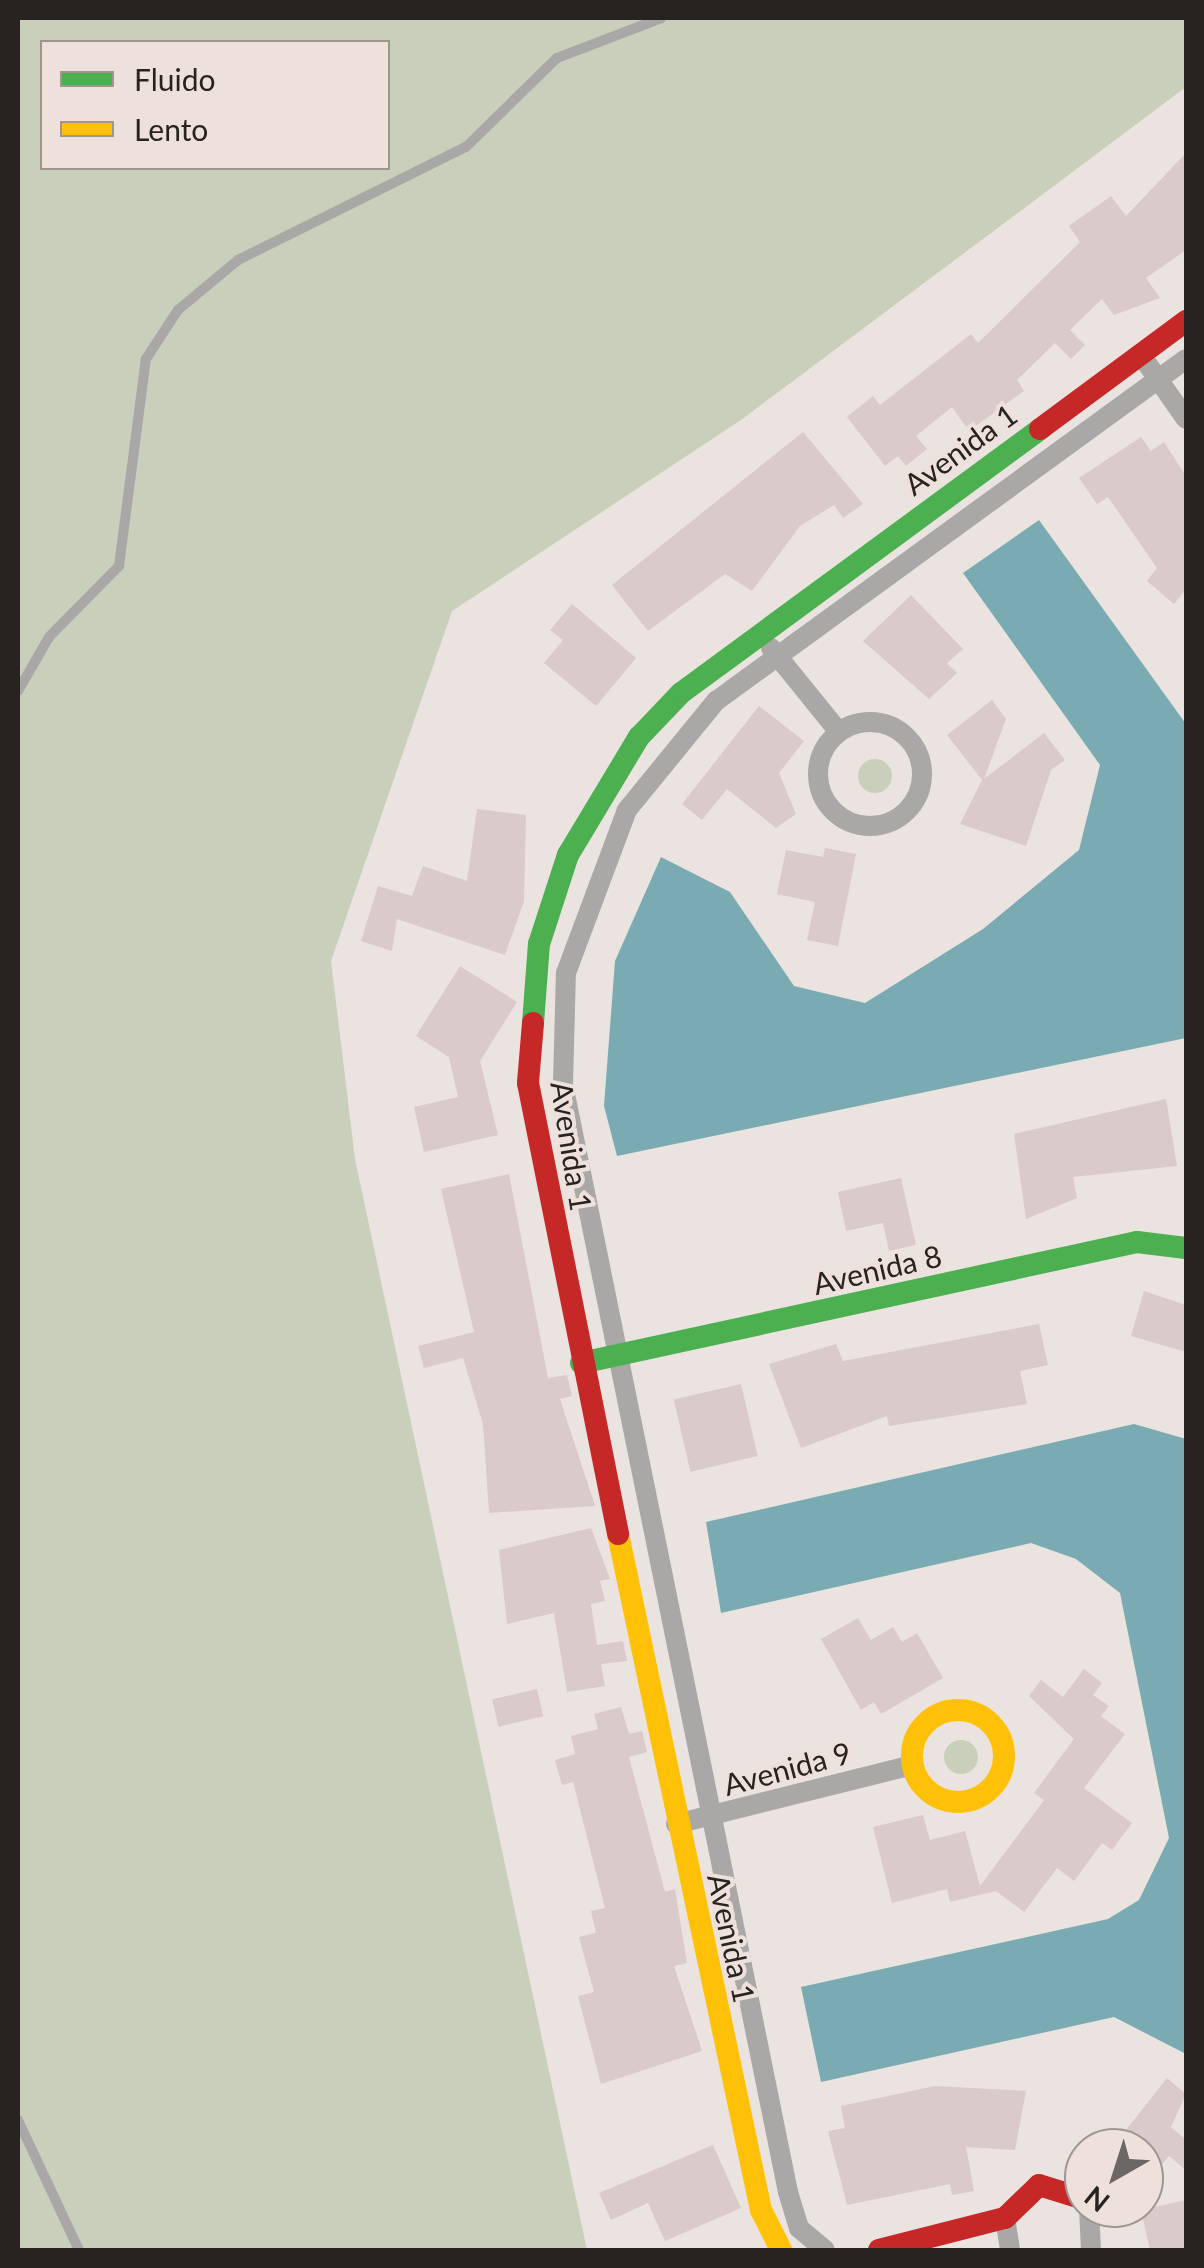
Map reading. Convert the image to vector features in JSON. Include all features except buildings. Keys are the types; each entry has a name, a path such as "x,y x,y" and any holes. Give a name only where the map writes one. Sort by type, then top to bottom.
{"street":[{"name":"Avenida 1","path":"781,2250 761,2210 636,1635 582,1363 528,1082 533,993 568,855 639,736 760,632 1186,321"},
{"path":"1140,354 1186,419"},
{"name":"Avenida 1","path":"825,2250 799,2228 718,1818 563,1084 566,999 577,930 627,810 716,701 1186,358"},
{"path":"760,632 839,732"},
{"path":"878,722 912,743 922,781 901,815 863,825 828,804 819,766 839,732 878,722"},
{"path":"533,993 566,999"},
{"name":"Avenida 8","path":"582,1363 1137,1242 1186,1248"},
{"path":"636,1635 677,1628"},
{"path":"956,1710 981,1716 1004,1748 995,1786 960,1803 935,1797 912,1765 921,1728 956,1710"},
{"name":"Avenida 9","path":"676,1824 718,1818 912,1765"},
{"path":"722,2033 757,2027"},
{"path":"879,2250 1005,2218 1040,2185 1064,2193"},
{"path":"1005,2218 1010,2250"}],"lane":[{"path":"18,692 48,637 119,566 146,359 178,310 238,260 466,147 557,58 662,18"},
{"path":"18,2120 80,2250"}],"green space":[{"path":"18,18 1186,18 1186,87 741,420 452,611 331,961 355,1159 587,2250 18,2250"},
{"path":"875,759 887,764 892,776 887,788 875,793 863,788 858,776 863,764"},
{"path":"961,1740 973,1745 978,1757 973,1769 961,1774 949,1769 944,1757 949,1745"}],"water":[{"path":"1039,520 1186,724 1186,1038 617,1156 604,1106 615,961 661,857 730,892 794,986 865,1003 983,929 1079,850 1100,765 963,573"},
{"path":"1134,1424 1186,1439 1186,2054 1114,2017 821,2082 801,1987 1108,1919 1139,1900 1169,1838 1120,1593 1076,1559 1031,1543 721,1613 706,1522"}],"traffic: fast":[{"path":"533,1023 539,944 568,855 639,737 681,693 1040,429"},
{"path":"581,1363 1137,1242 1186,1248"}],"traffic: slow":[{"path":"618,1534 761,2210 781,2250"},
{"path":"958,1710 976,1713 991,1723 1001,1738 1004,1756 1001,1774 991,1789 976,1799 958,1802 940,1799 925,1789 915,1774 912,1756 915,1738 925,1723 940,1713 958,1710"}],"traffic: jam":[{"path":"1040,429 1186,321"},
{"path":"533,1023 528,1083 618,1534"},
{"path":"879,2250 1005,2218 1039,2185 1064,2193"}]}
